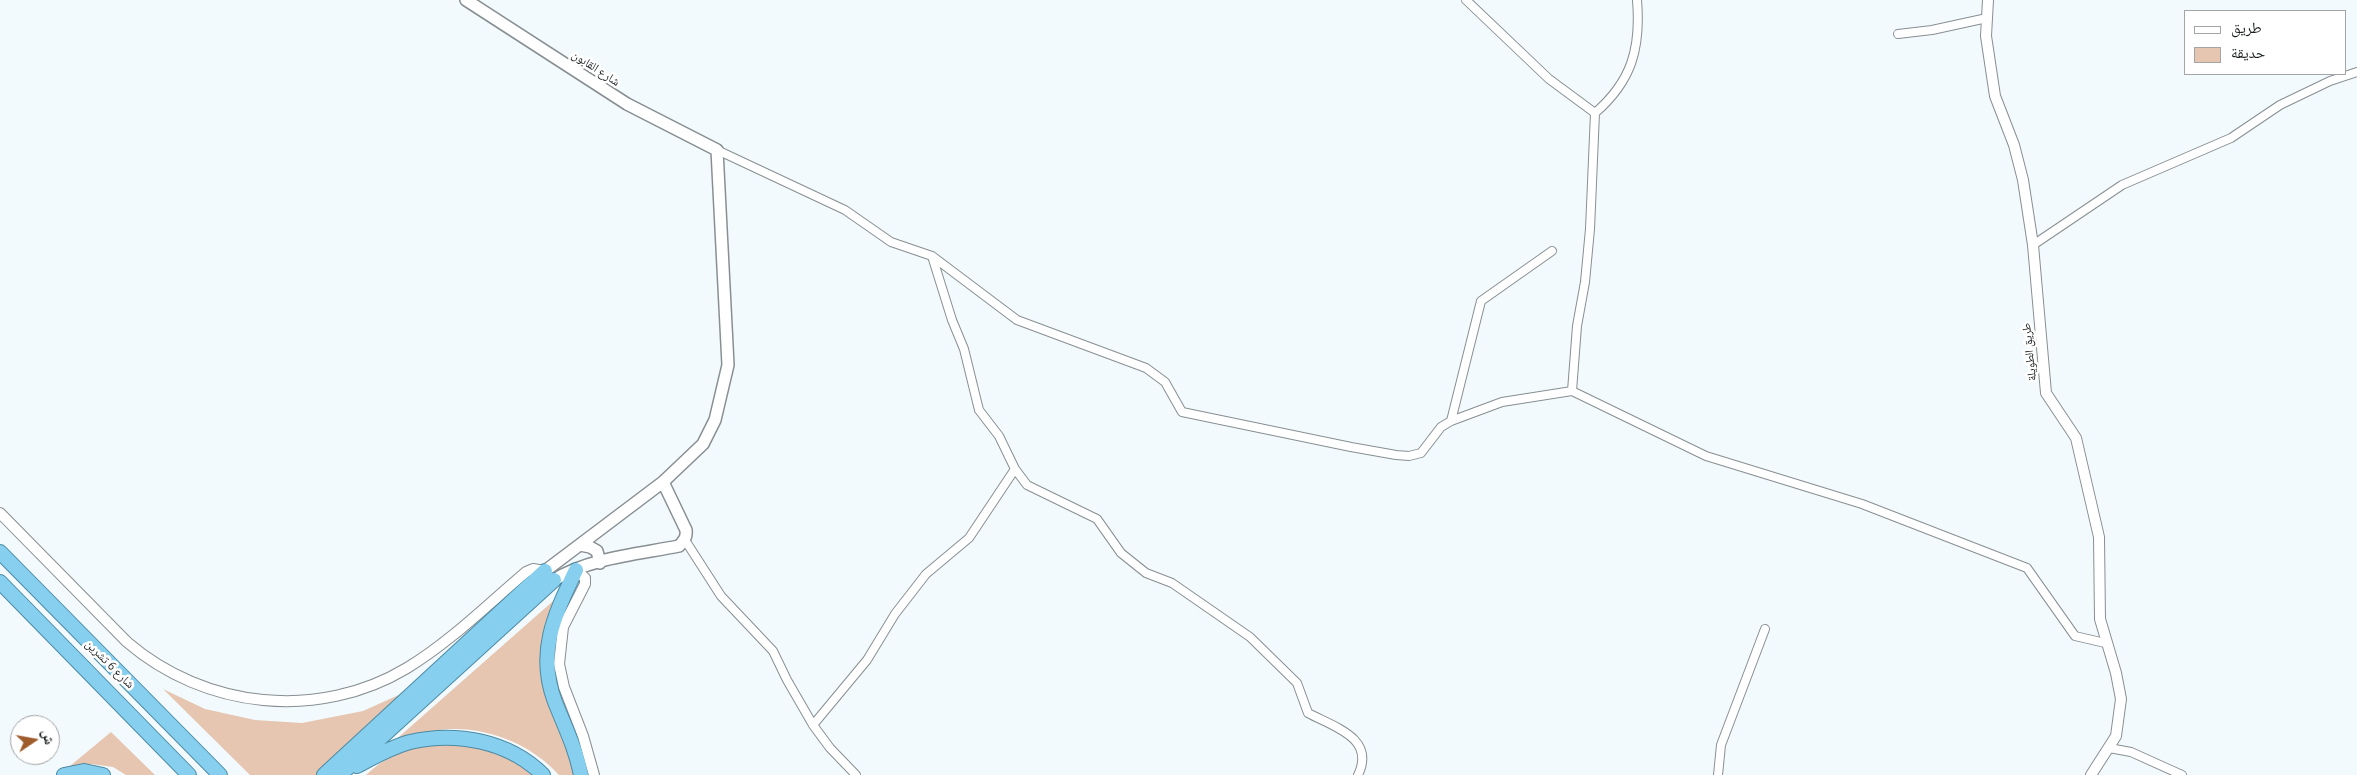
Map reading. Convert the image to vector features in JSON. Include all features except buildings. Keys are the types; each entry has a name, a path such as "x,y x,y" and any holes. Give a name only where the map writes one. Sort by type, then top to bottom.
{"highway":[{"name":"شارع 6 تشرين","path":"0,552 220,775"},
{"path":"576,570 552,624 548,643 548,667 552,690 570,738 581,775"},
{"path":"324,775 549,576"},
{"path":"340,775 549,576"},
{"name":"شارع 6 تشرين","path":"0,582 189,775"},
{"path":"344,775 389,749 430,739 451,738 478,741 509,751 543,775"},
{"path":"64,775 84,771 103,775"}],"main road":[{"name":"شارع القابون","path":"466,0 627,104 717,150"},
{"path":"549,576 580,545 663,482 703,444 715,420 728,364 717,150"},
{"path":"549,576 679,546 684,540 686,530 663,482"},
{"path":"580,545 590,547 597,552 600,563"}],"street":[{"path":"1466,0 1549,79 1595,113"},
{"path":"1572,391 1577,326 1585,282 1590,229 1595,113 1624,82 1634,58 1637,0"},
{"name":"طريق الطويلة","path":"1988,0 1986,36 1995,96 2014,144 2023,180 2033,245 2046,393 2076,438 2098,537 2100,619 2105,642 2116,673 2121,699 2116,736 2091,775"},
{"path":"1898,34 1932,30 1987,18"},
{"path":"2033,245 2122,185 2231,138 2280,105 2330,81 2357,72"},
{"path":"717,150 846,210 891,242 932,256 1017,320 1146,368 1165,382 1182,412 1351,447 1409,456 1421,454 1441,427 1451,421 1502,402 1572,391 1706,456 1862,504 2027,568 2075,636 2105,642"},
{"path":"1451,421 1481,301 1552,251"},
{"path":"932,256 952,320 964,348 980,410 999,436 1015,469 1027,485 1097,519 1121,553 1146,573 1172,583 1250,637 1297,683 1308,713 1354,738 1363,751 1363,764 1358,775"},
{"path":"813,725 867,660 895,614 926,574 969,538 1015,469"},
{"path":"0,513 127,642 147,659 190,682 234,696 257,700 295,701 325,699 348,694 379,683 408,667 435,648 529,570 537,568 549,576"},
{"path":"684,540 721,596 773,651 813,725 830,748 856,775"},
{"path":"576,570 585,578 585,584 563,627 559,664 564,688 583,736 594,775"},
{"path":"1718,775 1721,745 1765,629"},
{"path":"2109,748 2131,752 2182,775"}],"green space":[{"path":"569,587 545,672 580,775 559,775 533,753 501,737 484,732 450,729 433,731 392,743"},
{"path":"163,689 205,709 255,720 302,723 363,711 412,689 316,775 250,775"},
{"path":"111,732 155,775 126,775 113,767 91,764 70,766"},
{"path":"455,742 496,750 541,775 366,775 387,759 407,750"}]}
